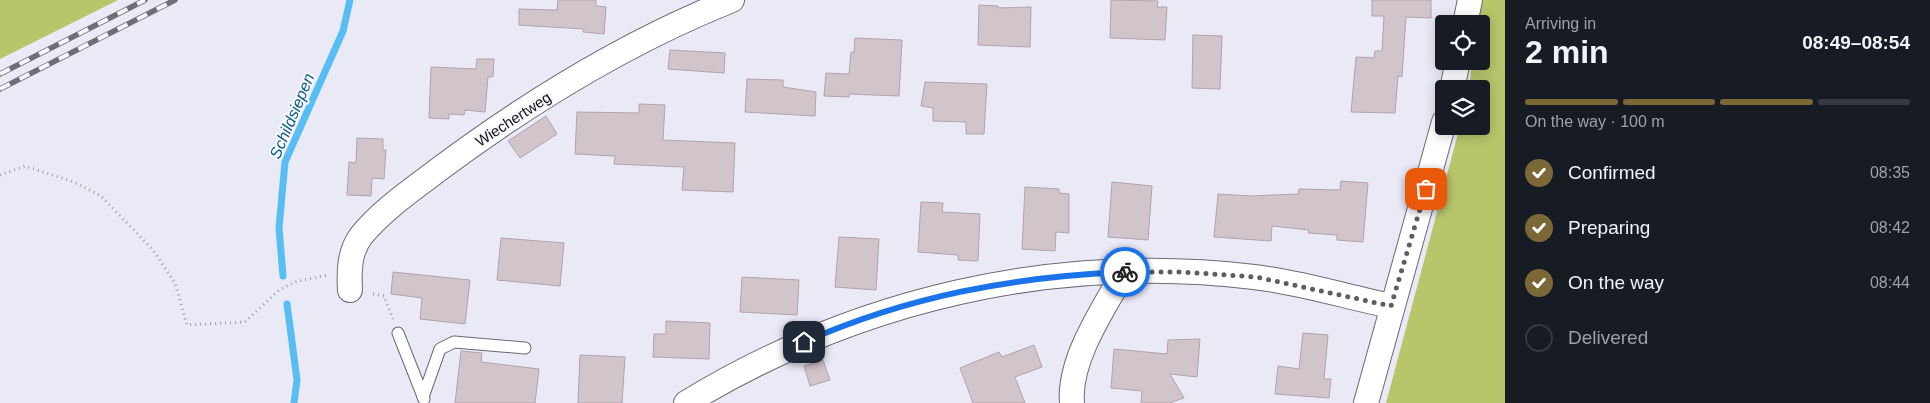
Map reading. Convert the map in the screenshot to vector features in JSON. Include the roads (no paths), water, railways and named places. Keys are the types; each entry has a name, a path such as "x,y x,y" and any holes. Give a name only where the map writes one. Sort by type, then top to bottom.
{"street":[{"name":"Wiechertweg","path":"350,280 352,253 360,237 386,211 462,152 578,77 647,39 732,0"},
{"path":"1467,15 1470,0"},
{"path":"1366,403 1391,306 1422,206 1441,135"},
{"path":"686,403 737,372 837,328 881,311 984,286 1034,278 1124,272 1182,272 1256,277 1391,306"},
{"path":"1072,403 1078,362 1094,326 1124,272"}],"lane":[{"path":"398,333 424,400"},
{"path":"424,400 440,349 454,342 525,348"}],"waterway":[{"name":"Schildsiepen","path":"283,276 279,228 285,162 343,31 350,0"},
{"name":"Schildsiepen","path":"287,304 297,380 294,403"}],"railway":[{"path":"0,74 145,0"},
{"path":"0,89 175,0"}]}
